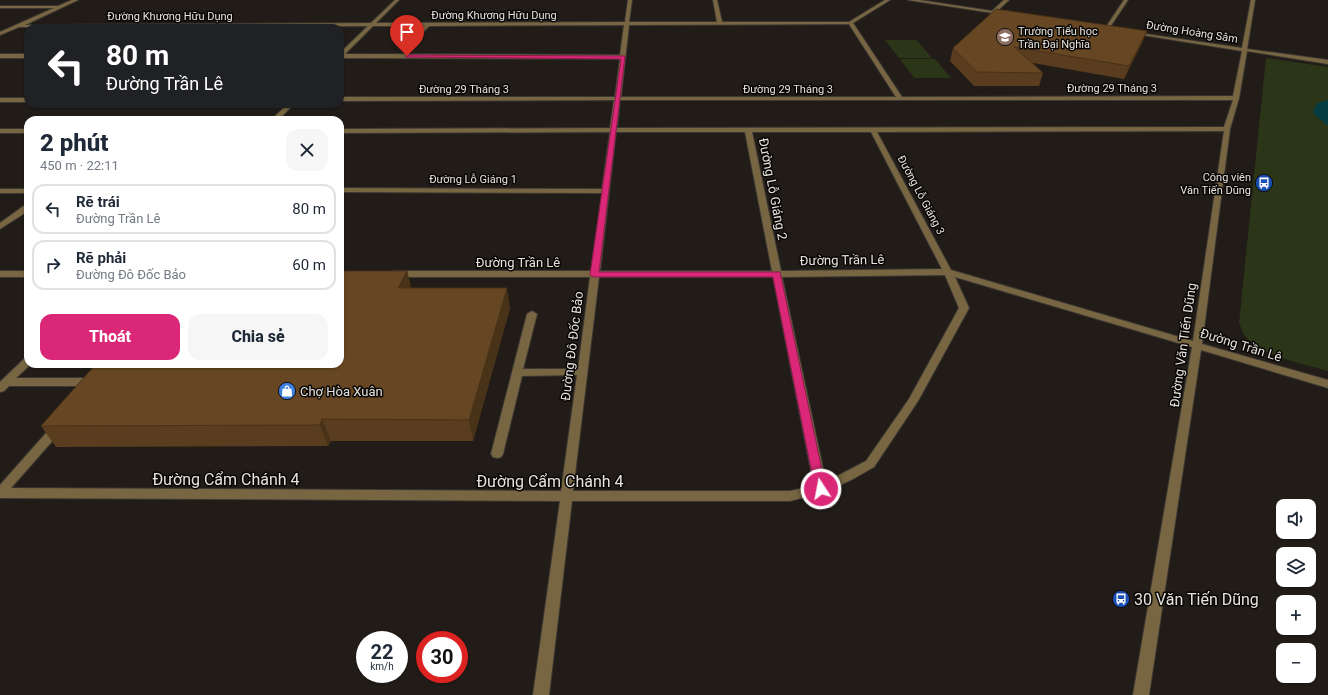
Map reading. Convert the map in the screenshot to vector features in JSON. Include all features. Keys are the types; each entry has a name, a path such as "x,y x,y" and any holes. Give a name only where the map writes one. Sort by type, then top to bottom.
{"street":[{"path":"0,34 76,0"},
{"path":"344,52 397,0"},
{"name":"Đường Đô Đốc Bảo","path":"541,695 630,0"},
{"path":"715,0 720,24"},
{"path":"888,0 850,23 900,98"},
{"path":"910,0 1008,15"},
{"path":"993,12 1007,0"},
{"path":"1106,29 1126,0"},
{"name":"Đường Văn Tiến Dũng","path":"1141,695 1197,345 1227,129 1236,98 1252,0"},
{"path":"0,7 60,7"},
{"name":"Đường Khương Hữu Dụng","path":"344,24 850,23"},
{"path":"414,40 427,25"},
{"name":"Đường Khương Hữu Dụng","path":"19,26 24,26"},
{"path":"1099,28 1114,30"},
{"name":"Đường Hoàng Sâm","path":"1129,32 1328,62"},
{"path":"0,56 24,56"},
{"path":"344,56 623,57"},
{"name":"Đường 29 Tháng 3","path":"344,99 1236,98"},
{"path":"0,100 24,100"},
{"path":"278,116 287,108"},
{"path":"344,131 1227,129"},
{"name":"Đường Lỗ Giáng 2","path":"748,130 821,489"},
{"name":"Đường Lỗ Giáng 3","path":"873,130 948,272"},
{"path":"0,131 24,131"},
{"name":"Đường Lỗ Giáng 1","path":"344,190 606,191"},
{"path":"0,191 24,191"},
{"path":"0,228 24,210"},
{"name":"Đường Trần Lê","path":"388,274 594,275 948,272 1328,384"},
{"name":"Đường Cẩm Chánh 4","path":"0,493 567,497 790,496 821,489 870,464 913,400 964,308 948,272"},
{"path":"0,274 24,274"},
{"path":"497,454 532,314"},
{"path":"3,385 24,365"},
{"path":"518,374 582,372"},
{"path":"3,385 100,379 87,393"},
{"path":"0,493 67,417"}],"green space":[{"path":"885,40 917,40 932,58 899,58"},
{"path":"1266,58 1328,67 1328,371 1284,359 1263,350 1246,337 1239,323"},
{"path":"900,59 935,59 951,78 914,78"}],"water":[{"path":"1328,100 1328,126 1313,113 1314,108 1318,103"}],"building":[{"path":"996,9 1147,31 1129,66 1014,47 1043,73 977,72 953,48"},
{"path":"344,271 407,271 398,288 507,288 469,420 322,419 320,425 41,426 92,368 344,368"}],"place":[{"name":"Trường Tiểu học Trần Đại Nghĩa","path":"1005,37"},
{"name":"Công viên Văn Tiến Dũng","path":"1264,183"},
{"name":"Chợ Hòa Xuân","path":"287,391"},
{"name":"30 Văn Tiến Dũng","path":"1121,599"}],"route":[{"path":"407,56 623,57 594,275 777,274 821,489"}]}
